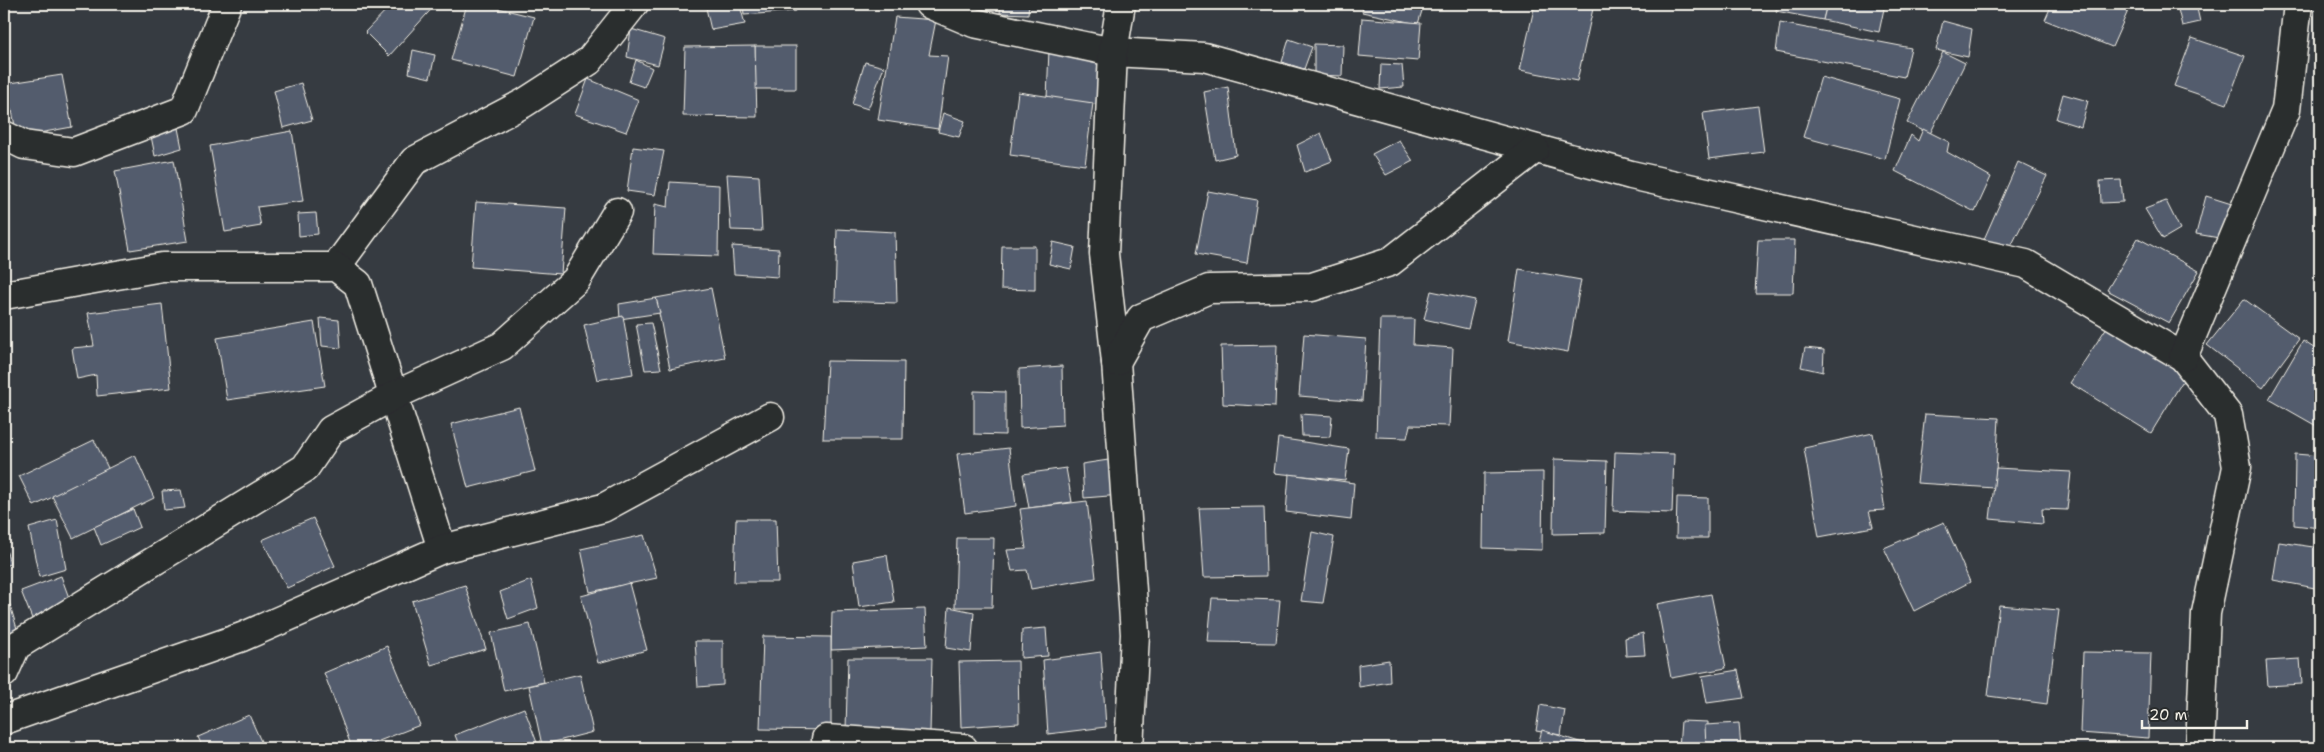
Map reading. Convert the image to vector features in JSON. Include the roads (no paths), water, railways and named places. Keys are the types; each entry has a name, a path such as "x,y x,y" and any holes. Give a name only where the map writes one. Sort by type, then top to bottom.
{"street":[{"path":"4,135 24,145 74,152 184,110 227,4"},
{"path":"336,267 414,161 524,103 588,61 634,4"},
{"path":"929,4 974,23 1113,52 1204,57 1631,175 2026,264 2183,357 2228,415 2237,467 2206,612 2200,748"},
{"path":"1121,4 1113,52 1104,254 1116,362 1135,634 1129,748"},
{"path":"2183,357 2286,110 2298,4"},
{"path":"1116,362 1140,318 1209,289 1312,287 1390,262 1535,149"},
{"path":"4,674 16,646 305,468 331,430 395,395 502,346 576,280 617,212"},
{"path":"4,295 162,267 336,267 358,284 395,395 442,549"},
{"path":"4,720 242,637 442,549 603,508 770,417"},
{"path":"826,739 963,748"}]}
